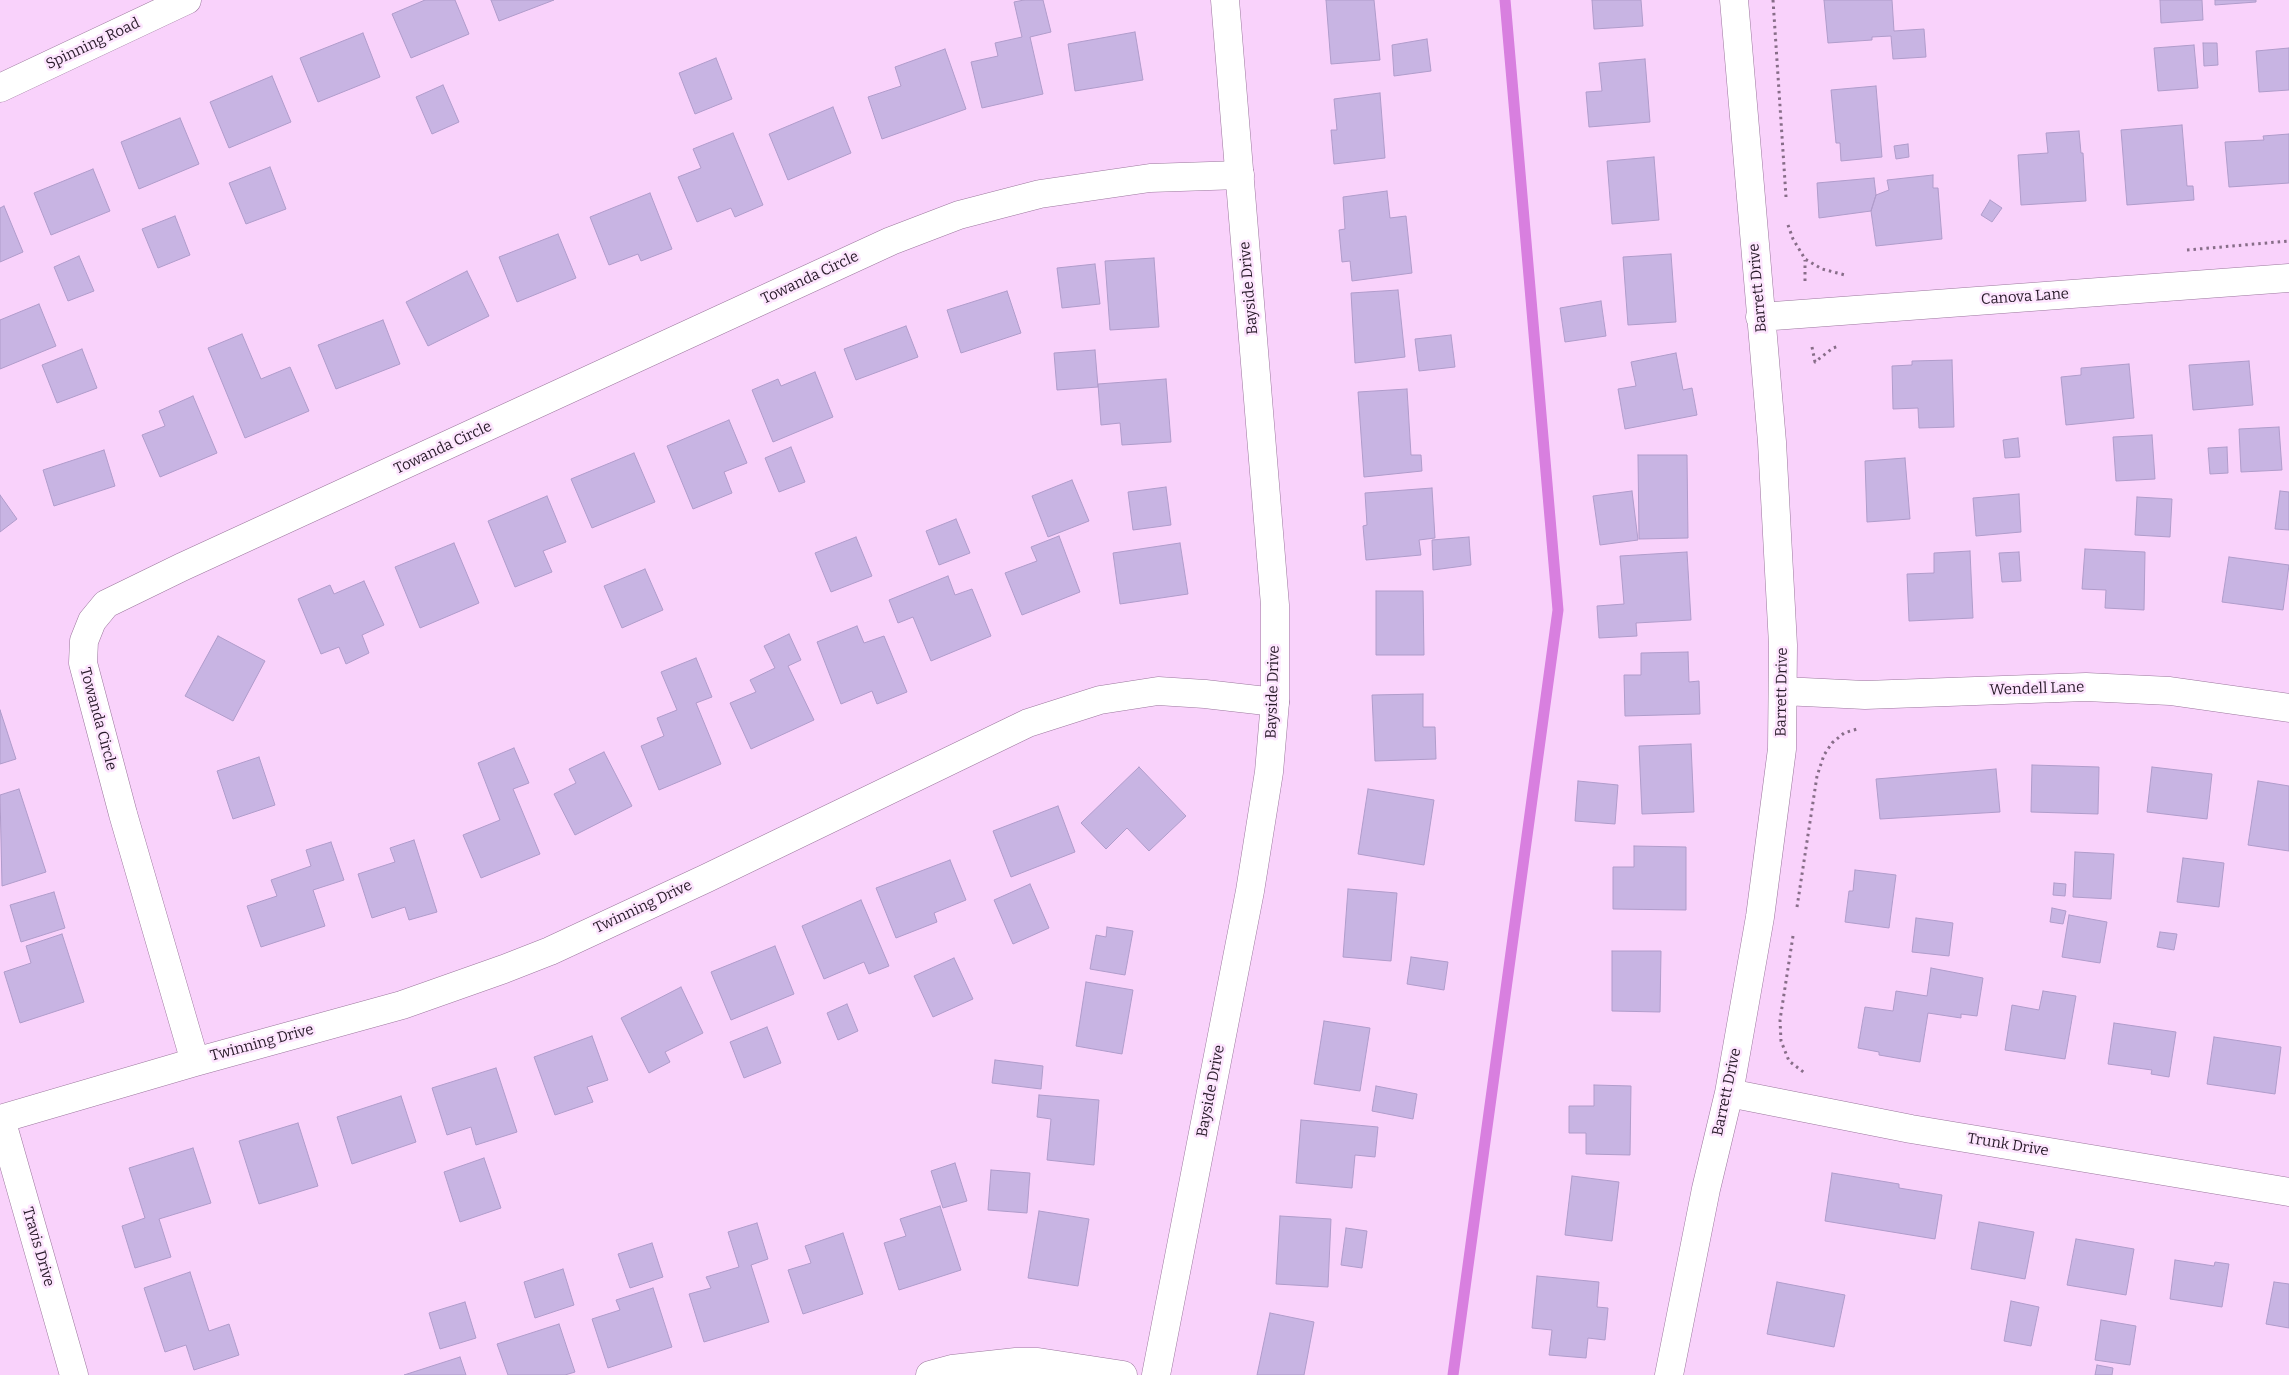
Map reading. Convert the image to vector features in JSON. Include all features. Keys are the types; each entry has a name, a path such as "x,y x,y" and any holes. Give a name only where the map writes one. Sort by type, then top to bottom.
{"street":[{"name":"Spinning Road","path":"0,88 187,0"},
{"name":"Bayside Drive","path":"1156,1375 1250,891 1269,772 1274,702 1275,606 1225,0"},
{"name":"Barrett Drive","path":"1669,1375 1706,1189 1729,1093 1760,916 1782,749 1784,645 1772,442 1734,0"},
{"name":"Towanda Circle","path":"196,1062 123,814 82,663 84,641 92,621 106,604 182,567 891,240 959,215 1040,194 1150,178 1240,175"},
{"name":"Canova Lane","path":"1760,317 2289,278"},
{"name":"Wendell Lane","path":"1783,691 1865,695 2086,687 2170,691 2289,708"},
{"name":"Twinning Drive","path":"1,1119 196,1062 402,1005 504,969 550,951 698,882 1028,723 1100,700 1158,691 1274,702"},
{"name":"Trunk Drive","path":"1729,1093 1911,1129 2289,1192"},
{"name":"Travis Drive","path":"1,1119 74,1375"},
{"path":"930,1375 952,1369 1016,1362 1038,1362 1123,1375"}],"path":[{"path":"1772,0 1787,187 1785,205"},
{"path":"1787,223 1793,239 1805,259 1822,269 1842,276 1851,275"},
{"path":"2180,250 2289,241"},
{"path":"1796,913 1817,776 1824,755 1832,743 1844,733 1866,728"},
{"path":"1793,932 1780,1020 1781,1041 1790,1061 1807,1075 1815,1077"}],"building":[{"path":"425,0 455,0 469,34 411,58 392,14"},
{"path":"491,0 554,0 499,21"},
{"path":"1043,0 1051,32 1030,37 1043,94 982,108 971,62 998,56 995,43 1022,37 1014,2"},
{"path":"1326,0 1374,0 1380,60 1331,64"},
{"path":"1592,0 1641,0 1643,26 1594,29"},
{"path":"1824,0 1892,0 1894,31 1924,29 1926,57 1893,59 1891,36 1872,37 1872,40 1828,43"},
{"path":"2160,0 2202,0 2203,20 2161,23"},
{"path":"2215,0 2256,0 2256,2 2215,5"},
{"path":"1135,32 1143,80 1075,91 1068,44"},
{"path":"363,33 380,77 318,102 300,58"},
{"path":"1427,39 1431,71 1394,76 1392,45"},
{"path":"2203,43 2217,43 2218,65 2204,66"},
{"path":"2194,45 2198,88 2158,91 2154,48"},
{"path":"2289,48 2289,90 2259,92 2256,51"},
{"path":"945,49 966,109 882,139 868,97 901,86 895,67"},
{"path":"716,58 732,99 695,114 679,73"},
{"path":"1645,59 1650,122 1589,127 1586,92 1602,91 1599,63"},
{"path":"272,76 291,122 229,148 210,102"},
{"path":"443,85 459,122 432,134 416,97"},
{"path":"1876,86 1882,157 1841,161 1840,143 1836,143 1831,90"},
{"path":"1380,93 1385,158 1334,164 1331,130 1337,130 1334,99"},
{"path":"833,107 851,153 788,180 769,134"},
{"path":"180,118 199,164 139,189 121,142"},
{"path":"2182,125 2187,186 2193,186 2194,200 2127,205 2121,130"},
{"path":"2079,131 2081,153 2083,153 2086,201 2021,205 2018,155 2048,153 2046,133"},
{"path":"733,133 763,205 735,217 731,208 697,222 678,177 701,168 693,149"},
{"path":"2289,134 2289,183 2229,187 2225,142 2264,140 2263,136"},
{"path":"1908,144 1909,157 1896,159 1894,146"},
{"path":"1654,157 1659,220 1612,224 1607,161"},
{"path":"270,167 286,209 246,224 229,183"},
{"path":"93,169 110,211 51,235 34,193"},
{"path":"1933,175 1933,188 1938,188 1942,239 1876,246 1871,211 1876,195 1889,190 1887,180"},
{"path":"1874,178 1876,195 1871,211 1819,218 1817,183"},
{"path":"1387,191 1390,218 1406,216 1412,273 1352,281 1350,261 1342,262 1339,230 1345,229 1343,197"},
{"path":"650,193 672,249 641,261 638,254 609,265 590,217"},
{"path":"1990,200 2002,208 1992,222 1981,215"},
{"path":"4,206 23,252 0,262 0,208"},
{"path":"175,216 190,255 158,268 142,229"},
{"path":"558,234 576,278 517,302 499,257"},
{"path":"1671,254 1676,322 1628,325 1623,257"},
{"path":"79,256 94,291 68,301 54,267"},
{"path":"1154,258 1159,327 1110,330 1105,261"},
{"path":"1095,264 1100,304 1062,308 1057,268"},
{"path":"467,271 489,316 428,346 406,302"},
{"path":"1398,290 1405,357 1355,363 1351,293"},
{"path":"1007,291 1021,333 961,353 947,310"},
{"path":"1601,301 1606,336 1565,342 1560,308"},
{"path":"39,304 56,346 0,369 0,320"},
{"path":"383,320 400,364 336,389 318,345"},
{"path":"906,326 918,357 856,380 844,349"},
{"path":"242,334 261,379 290,367 309,411 245,438 208,348"},
{"path":"1451,335 1455,367 1419,371 1415,339"},
{"path":"82,349 97,388 57,403 42,365"},
{"path":"1095,350 1098,387 1057,390 1054,353"},
{"path":"1676,353 1683,390 1692,388 1697,415 1625,429 1618,389 1636,386 1631,362"},
{"path":"1952,360 1954,427 1919,428 1918,408 1893,409 1892,366 1912,365 1912,361"},
{"path":"2249,361 2253,405 2193,410 2189,365"},
{"path":"2129,364 2134,418 2066,425 2061,377 2081,375 2081,368"},
{"path":"815,372 833,417 773,442 752,390 778,379 781,386"},
{"path":"1166,379 1171,442 1122,445 1120,423 1101,425 1098,384"},
{"path":"1407,389 1411,455 1421,455 1422,471 1364,477 1358,392"},
{"path":"193,396 217,453 160,477 142,435 165,426 159,411"},
{"path":"729,420 747,463 724,472 732,493 693,509 667,446"},
{"path":"2279,427 2282,470 2241,472 2239,429"},
{"path":"2152,435 2155,479 2116,481 2113,437"},
{"path":"2018,438 2020,457 2005,458 2003,440"},
{"path":"791,447 805,482 779,492 765,458"},
{"path":"2227,447 2228,473 2210,474 2208,448"},
{"path":"104,450 115,486 54,506 43,470"},
{"path":"634,453 655,502 592,528 571,479"},
{"path":"1638,455 1687,455 1688,538 1639,539"},
{"path":"1905,458 1910,519 1867,522 1865,461"},
{"path":"1072,480 1089,521 1048,537 1032,496"},
{"path":"1166,487 1171,525 1133,530 1128,492"},
{"path":"1432,488 1435,538 1419,540 1421,555 1366,560 1363,526 1367,525 1365,493"},
{"path":"1632,491 1638,540 1600,545 1593,496"},
{"path":"2280,491 2289,492 2289,530 2275,529"},
{"path":"2019,494 2021,532 1976,536 1973,498"},
{"path":"0,495 17,519 0,532"},
{"path":"547,496 566,542 543,551 552,572 515,587 488,521"},
{"path":"2137,497 2172,499 2170,537 2135,535"},
{"path":"956,519 970,553 939,565 926,531"},
{"path":"1059,536 1080,592 1022,615 1005,573 1037,561 1031,547"},
{"path":"856,537 872,576 831,592 815,553"},
{"path":"1469,537 1471,565 1433,570 1432,540"},
{"path":"454,543 479,603 420,628 395,567"},
{"path":"1180,543 1188,594 1120,604 1113,553"},
{"path":"2085,549 2145,552 2144,610 2105,608 2106,590 2082,589"},
{"path":"1970,551 1973,618 1909,621 1907,574 1934,573 1934,553"},
{"path":"1687,552 1691,620 1636,623 1637,636 1599,638 1597,606 1624,604 1620,556"},
{"path":"2019,552 2021,581 2002,582 1999,553"},
{"path":"2229,557 2289,565 2283,610 2222,602"},
{"path":"645,569 663,610 622,628 604,586"},
{"path":"948,576 955,595 972,589 991,636 931,661 913,617 898,623 889,600"},
{"path":"364,581 384,625 362,635 369,653 346,664 339,647 321,654 298,599 330,585 334,594"},
{"path":"1376,591 1423,591 1424,655 1376,655"},
{"path":"857,626 864,643 884,636 907,692 877,704 872,691 841,704 817,642"},
{"path":"789,634 801,660 788,666 814,720 751,749 730,703 756,692 750,680 775,668 764,646"},
{"path":"218,636 265,661 233,721 185,696"},
{"path":"1688,652 1689,682 1699,681 1700,714 1625,716 1624,675 1641,675 1641,653"},
{"path":"696,658 712,697 696,703 721,764 659,790 641,746 664,736 657,718 677,710 661,672"},
{"path":"1423,694 1423,727 1435,727 1436,759 1375,761 1372,695"},
{"path":"0,710 16,759 0,764"},
{"path":"1691,744 1694,812 1642,814 1639,746"},
{"path":"514,748 529,783 513,789 540,854 481,878 463,835 500,820 478,763"},
{"path":"604,752 632,806 575,835 554,794 576,783 569,769"},
{"path":"259,757 275,805 233,819 217,771"},
{"path":"2032,765 2099,767 2098,814 2031,812"},
{"path":"1139,767 1186,816 1149,851 1127,828 1106,849 1081,823"},
{"path":"2152,767 2212,774 2207,819 2147,812"},
{"path":"1996,769 2000,812 1880,819 1876,779"},
{"path":"1578,781 1618,785 1615,824 1575,821"},
{"path":"2258,781 2289,786 2289,851 2248,845"},
{"path":"19,789 46,872 2,886 0,795"},
{"path":"1368,789 1434,800 1424,865 1358,854"},
{"path":"1058,806 1075,852 1011,877 993,831"},
{"path":"414,840 437,912 409,920 405,907 372,918 358,874 395,862 390,848"},
{"path":"331,842 344,880 313,890 325,926 261,947 247,906 277,896 271,880 311,866 306,850"},
{"path":"1634,846 1686,847 1686,910 1613,909 1613,867 1634,867"},
{"path":"2075,852 2114,854 2111,899 2073,897"},
{"path":"2183,858 2224,863 2219,907 2177,902"},
{"path":"950,860 966,900 934,913 937,922 896,938 876,888"},
{"path":"1855,870 1896,875 1889,928 1845,922 1849,891 1853,891"},
{"path":"2054,883 2066,884 2065,896 2053,895"},
{"path":"1030,884 1049,928 1013,944 994,900"},
{"path":"1348,889 1397,893 1391,961 1343,957"},
{"path":"54,892 65,928 21,942 10,905"},
{"path":"861,900 889,966 869,974 864,962 824,979 802,926"},
{"path":"2052,908 2066,911 2063,924 2050,922"},
{"path":"2069,915 2107,922 2100,963 2062,957"},
{"path":"1916,918 1953,923 1949,956 1912,952"},
{"path":"1107,927 1133,931 1125,975 1090,969 1096,935 1106,937"},
{"path":"2160,932 2177,934 2174,950 2157,947"},
{"path":"62,934 84,1002 20,1023 4,972 31,963 26,946"},
{"path":"775,946 794,994 731,1020 711,972"},
{"path":"1612,951 1661,951 1660,1012 1612,1011"},
{"path":"1411,957 1448,962 1444,990 1407,984"},
{"path":"954,958 973,999 933,1017 914,976"},
{"path":"1931,968 1983,978 1977,1016 1961,1014 1961,1018 1928,1013 1920,1062 1879,1055 1879,1052 1858,1048 1865,1007 1893,1011 1896,991 1927,996"},
{"path":"1086,982 1133,990 1122,1054 1076,1046"},
{"path":"681,987 703,1033 665,1052 670,1062 649,1073 621,1018"},
{"path":"2043,991 2076,996 2065,1059 2005,1050 2012,1005 2039,1010"},
{"path":"847,1004 858,1031 838,1040 827,1013"},
{"path":"1324,1021 1370,1028 1360,1091 1314,1084"},
{"path":"2114,1023 2176,1032 2169,1077 2151,1074 2152,1070 2108,1064"},
{"path":"767,1027 781,1063 744,1078 730,1042"},
{"path":"592,1036 608,1080 587,1087 593,1102 555,1115 534,1057"},
{"path":"2214,1037 2281,1047 2275,1094 2207,1084"},
{"path":"995,1060 1043,1066 1041,1089 992,1083"},
{"path":"496,1068 517,1132 476,1145 471,1127 447,1135 432,1088"},
{"path":"1594,1085 1631,1086 1630,1155 1586,1154 1586,1133 1569,1133 1569,1106 1594,1106"},
{"path":"1376,1086 1417,1094 1413,1119 1372,1111"},
{"path":"1039,1095 1099,1100 1094,1165 1047,1160 1051,1119 1037,1117"},
{"path":"401,1096 416,1142 352,1164 337,1117"},
{"path":"1301,1120 1378,1127 1375,1157 1355,1155 1352,1188 1296,1183"},
{"path":"298,1123 318,1186 259,1204 239,1141"},
{"path":"193,1148 211,1203 159,1219 171,1257 135,1268 122,1226 145,1218 129,1168"},
{"path":"484,1158 501,1208 460,1222 444,1172"},
{"path":"955,1163 967,1201 943,1208 931,1171"},
{"path":"991,1170 1030,1173 1027,1213 988,1210"},
{"path":"1832,1173 1899,1184 1899,1188 1942,1195 1935,1239 1825,1221"},
{"path":"1572,1176 1619,1182 1612,1241 1565,1235"},
{"path":"940,1206 961,1270 899,1290 884,1243 906,1236 900,1219"},
{"path":"1039,1211 1089,1219 1078,1286 1028,1278"},
{"path":"1280,1216 1331,1219 1328,1287 1276,1284"},
{"path":"1979,1222 2034,1232 2025,1279 1971,1269"},
{"path":"757,1223 768,1259 751,1265 769,1322 704,1342 689,1294 711,1288 706,1277 739,1267 728,1232"},
{"path":"1346,1228 1367,1231 1362,1268 1341,1265"},
{"path":"843,1233 863,1294 803,1314 788,1270 811,1263 805,1246"},
{"path":"2076,1239 2134,1249 2126,1295 2067,1285"},
{"path":"652,1243 663,1277 630,1288 618,1254"},
{"path":"2175,1260 2214,1266 2215,1262 2229,1264 2222,1307 2170,1299"},
{"path":"563,1269 574,1305 535,1318 524,1282"},
{"path":"190,1272 209,1331 229,1324 239,1355 194,1370 186,1345 165,1352 144,1288"},
{"path":"1537,1276 1599,1282 1597,1307 1608,1308 1605,1340 1588,1338 1586,1358 1549,1355 1552,1330 1532,1328"},
{"path":"1777,1282 1845,1295 1834,1347 1767,1334"},
{"path":"2274,1282 2289,1284 2289,1328 2266,1324"},
{"path":"653,1288 672,1347 608,1368 592,1319 620,1310 616,1300"},
{"path":"2011,1301 2039,1307 2031,1346 2004,1341"},
{"path":"465,1302 476,1338 440,1349 429,1313"},
{"path":"1270,1313 1314,1322 1304,1375 1257,1375"},
{"path":"2101,1320 2136,1326 2130,1365 2095,1360"},
{"path":"559,1324 575,1372 565,1375 508,1375 497,1344"},
{"path":"460,1357 466,1375 404,1375"},
{"path":"2097,1365 2113,1368 2112,1375 2095,1375"}],"waterway":[{"path":"1453,1375 1558,610 1505,0"}]}
